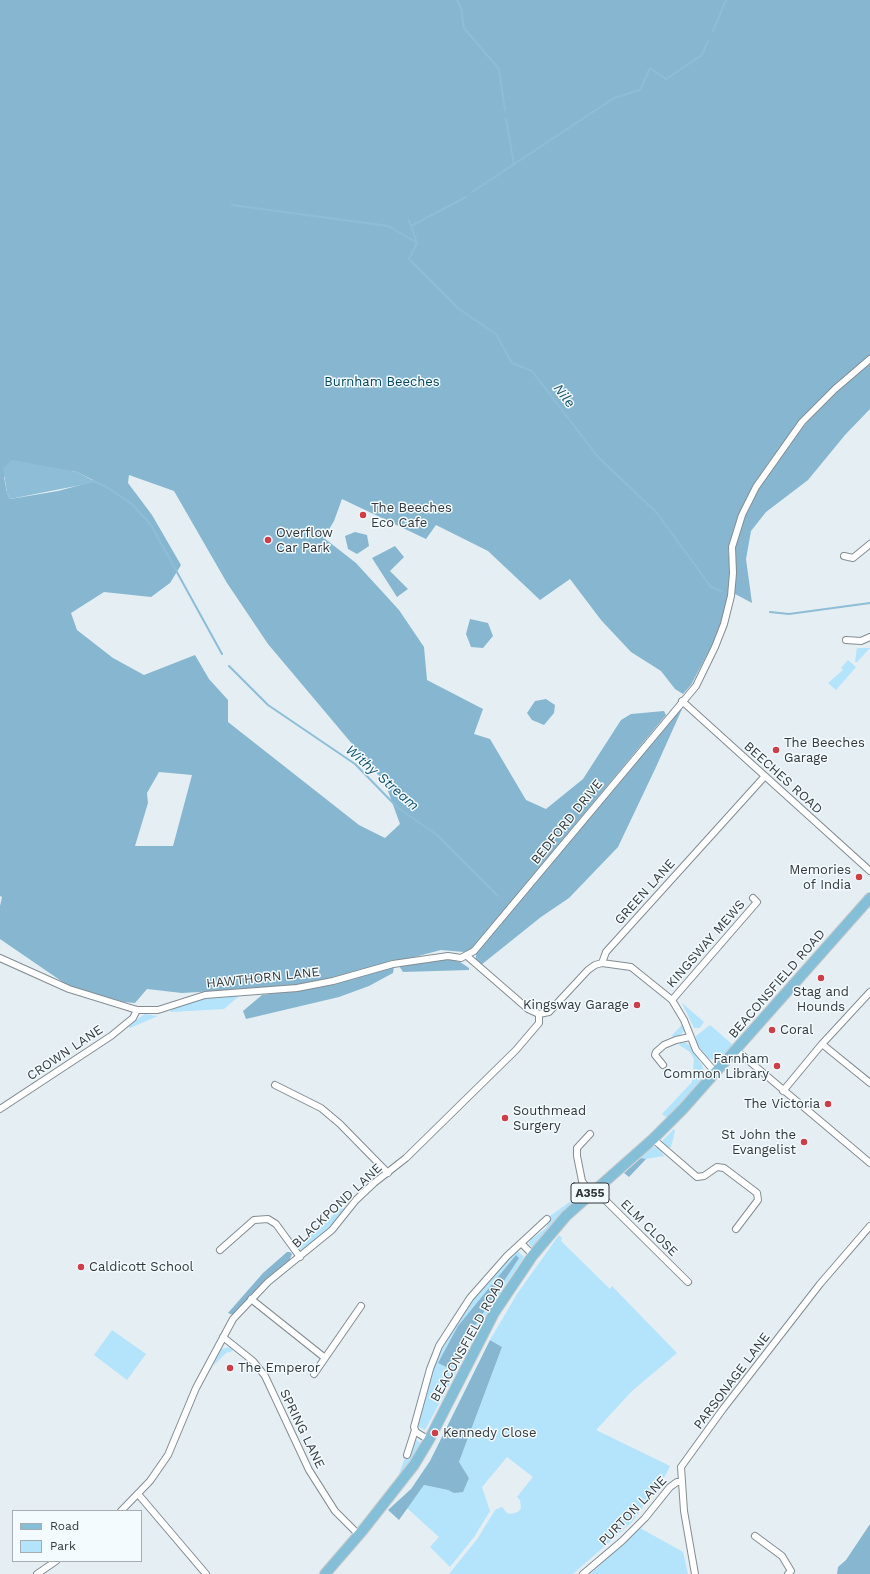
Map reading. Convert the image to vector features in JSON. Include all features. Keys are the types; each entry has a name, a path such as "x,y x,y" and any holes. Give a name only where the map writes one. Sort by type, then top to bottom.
{"main road":[{"name":"BEACONSFIELD ROAD","path":"326,1574 398,1486 429,1440 494,1313 533,1254 566,1216 592,1191 653,1139 683,1109 870,898"}],"street":[{"name":"BEDFORD DRIVE","path":"467,956 474,951 514,906 682,701 696,686 715,647 724,624 731,596 733,573 732,547 742,515 756,487 802,422 835,389 870,359"},
{"path":"844,556 853,558 870,544"},
{"path":"846,640 861,641 870,637"},
{"name":"BEECHES ROAD","path":"682,701 870,872"},
{"name":"GREEN LANE","path":"602,963 606,952 765,776"},
{"name":"KINGSWAY MEWS","path":"672,1000 755,900 764,906"},
{"name":"HAWTHORN LANE","path":"0,958 69,989 137,1010 158,1010 205,995 297,988 333,982 393,964 448,956 460,958 467,956"},
{"path":"467,956 528,1009 539,1014 549,1012 594,965 602,963 631,967 672,1000 684,1020 696,1050 715,1072"},
{"path":"783,1091 822,1044 870,992"},
{"name":"CROWN LANE","path":"0,1110 111,1036 133,1018 137,1010"},
{"name":"BLACKPOND LANE","path":"122,1510 138,1494 168,1455 196,1388 233,1320 268,1282 332,1230 356,1200 441,1125 516,1050 539,1023 539,1014"},
{"path":"663,1065 655,1055 656,1052 664,1045 690,1037"},
{"path":"822,1044 870,1083"},
{"path":"736,1050 870,1163"},
{"path":"276,1085 321,1108 340,1124 388,1173"},
{"path":"590,1134 584,1138 583,1143 578,1148 577,1156 582,1181 592,1191"},
{"path":"653,1139 697,1177 704,1176 717,1167 724,1168 757,1193 758,1200 736,1229"},
{"name":"ELM CLOSE","path":"592,1191 688,1282"},
{"path":"220,1250 254,1220 268,1219 276,1224 300,1257"},
{"name":"BEACONSFIELD ROAD","path":"407,1456 430,1369 439,1346 470,1298 507,1256 547,1219"},
{"name":"PARSONAGE LANE","path":"695,1574 681,1482 681,1467 820,1284 870,1226"},
{"path":"521,1243 533,1254"},
{"path":"251,1299 325,1358"},
{"path":"314,1374 361,1306"},
{"name":"SPRING LANE","path":"223,1337 253,1361 265,1376 308,1470 335,1511 359,1535"},
{"path":"414,1430 429,1440"},
{"name":"PURTON LANE","path":"584,1574 622,1541 645,1518 670,1487 677,1482 681,1482"},
{"path":"138,1494 206,1574"},
{"path":"755,1536 782,1556 791,1571 788,1574"},
{"path":"38,1574 55,1562"}],"green space":[{"name":"Burnham Beeches","path":"0,0 870,0 870,355 849,373 801,420 769,462 756,482 742,509 728,550 731,576 729,594 721,628 691,685 683,694 675,689 661,671 631,652 601,620 570,579 540,600 488,551 436,525 426,539 342,499 334,521 324,538 356,563 399,610 424,647 427,680 483,709 474,734 490,739 526,800 546,809 583,779 621,720 631,714 664,711 666,715 471,950 464,952 441,950 320,982 285,987 182,993 147,989 135,1003 124,1002 70,987 0,939 0,906 2,897 0,896","holes":["55,469 77,472 95,481 58,491 10,499 7,493 4,477","129,475 174,491 227,583 268,644 385,783 400,824 385,838 359,825 228,722 228,700 209,679 195,655 144,675 113,658 77,630 71,613 104,592 151,597 170,583 181,565 152,515 128,483","159,772 192,775 173,846 135,846 148,803 147,793"]},
{"path":"870,362 870,409 845,435 808,480 766,512 751,531 746,559 752,603 735,594 734,558 736,536 744,516 764,478 790,442 810,419 844,384"},
{"path":"355,532 367,535 369,546 357,554 348,549 345,536"},
{"path":"395,546 404,557 390,571 408,589 397,597 372,558"},
{"path":"470,619 488,623 493,636 483,648 471,647 466,634"},
{"path":"857,648 870,648 857,662 855,662"},
{"path":"848,660 856,667 836,690 828,683 843,670 841,668"},
{"path":"546,699 555,705 554,713 544,725 532,720 527,713 535,701"},
{"path":"678,709 682,709 618,847 569,898 541,917 481,965 476,960 476,953"},
{"path":"449,959 460,962 469,968 469,970 403,972 399,966"},
{"path":"394,967 393,973 369,986 339,997 246,1019 243,1011 262,995 322,987"},
{"path":"239,996 224,1009 170,1012 173,1008 202,998"},
{"path":"682,1003 704,1022 700,1028 694,1028"},
{"path":"145,1014 158,1016 130,1028 128,1026"},
{"path":"683,1024 684,1031 680,1035 676,1037 671,1036"},
{"path":"710,1025 733,1045 720,1060 707,1058 696,1042 696,1036"},
{"path":"681,1043 686,1043 689,1045 702,1065 704,1072 701,1081 667,1118 662,1114 692,1082 694,1059 690,1052 679,1045"},
{"path":"674,1129 675,1131 671,1147 668,1148 662,1141"},
{"path":"653,1147 659,1148 664,1156 646,1159 641,1158 646,1151"},
{"path":"641,1158 646,1159 629,1177 624,1173"},
{"path":"571,1201 572,1205 536,1246 532,1247 529,1244 529,1241 546,1228 550,1216"},
{"path":"342,1207 345,1210 325,1231 303,1250 298,1249 295,1245 311,1235"},
{"path":"559,1235 562,1238 561,1241 610,1289 612,1286 677,1353 632,1391 596,1430 670,1466 665,1476 632,1522 573,1574 449,1574 478,1538 495,1510 502,1507 507,1513 511,1514 518,1512 521,1508 520,1500 517,1497 533,1477 507,1457 482,1487 490,1511 474,1537 450,1567 430,1547 439,1537 407,1508 424,1485 448,1490 454,1493 469,1478 459,1462 502,1347 490,1340 517,1294"},
{"path":"517,1250 524,1257 466,1345 460,1365 425,1430 417,1426 436,1361 455,1325 486,1283"},
{"path":"287,1252 292,1254 289,1261 268,1278 233,1315 228,1313 263,1273"},
{"path":"516,1255 519,1258 476,1324 450,1369 438,1363 458,1326"},
{"path":"112,1330 146,1354 127,1380 94,1355"},
{"path":"490,1340 502,1347 459,1462 469,1478 463,1492 454,1493 448,1490 424,1485 399,1520 388,1510 411,1489 430,1461"},
{"path":"230,1347 233,1351 226,1353 213,1366 221,1349"},
{"path":"416,1439 422,1445 396,1483 404,1460 408,1457"},
{"path":"870,1524 870,1574 837,1574 838,1567 846,1560"},
{"path":"640,1528 683,1552 688,1574 590,1574"}],"shaded area":[{"path":"12,460 77,472 96,482 10,499 7,493 3,468"}],"waterway":[{"path":"457,0 461,8 464,28 499,69 505,110"},
{"path":"713,31 726,0"},
{"path":"472,192 614,98 640,90 650,68 666,79 702,55 708,41"},
{"path":"506,119 514,165"},
{"path":"411,226 466,197"},
{"path":"232,205 388,226 416,242"},
{"name":"Nile","path":"409,220 417,243 409,259 459,309 496,334 512,363 532,371 598,457 657,513 711,587 721,591"},
{"name":"Withy Stream","path":"93,481 105,486 132,504 151,525 222,654"},
{"path":"770,612 789,614 870,603"},
{"name":"Withy Stream","path":"229,666 268,705 355,764 398,808 437,835 498,896"}],"place":[{"name":"The Beeches Eco Cafe","path":"363,515"},
{"name":"Overflow Car Park","path":"268,540"},
{"name":"The Beeches Garage","path":"776,750"},
{"name":"Memories of India","path":"859,877"},
{"name":"Stag and Hounds","path":"821,978"},
{"name":"Kingsway Garage","path":"637,1005"},
{"name":"Coral","path":"772,1030"},
{"name":"Farnham Common Library","path":"777,1066"},
{"name":"The Victoria","path":"828,1104"},
{"name":"Southmead Surgery","path":"505,1118"},
{"name":"St John the Evangelist","path":"804,1142"},
{"name":"Caldicott School","path":"81,1267"},
{"name":"The Emperor","path":"230,1368"},
{"name":"Kennedy Close","path":"435,1433"}]}
